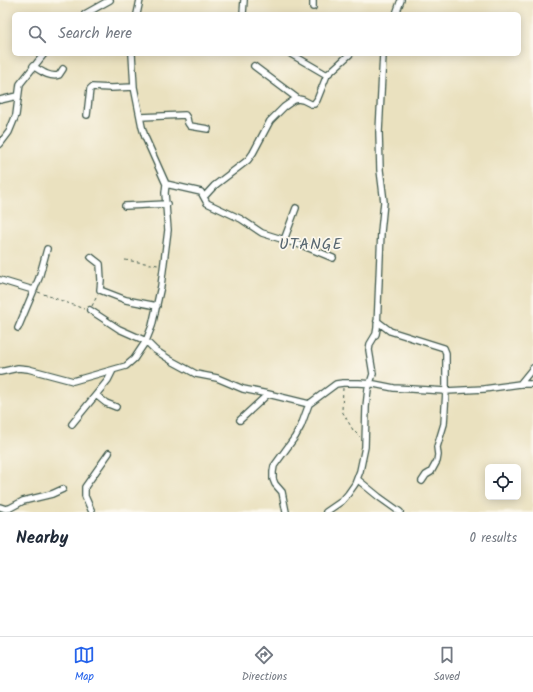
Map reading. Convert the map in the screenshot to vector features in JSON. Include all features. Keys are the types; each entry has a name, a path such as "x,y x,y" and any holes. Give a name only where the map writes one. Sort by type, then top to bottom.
{"street":[{"path":"89,12 110,0"},
{"path":"137,12 140,0"},
{"path":"243,12 244,0"},
{"path":"313,7 314,0"},
{"path":"397,12 401,0"},
{"path":"0,144 14,122 20,84 42,56"},
{"path":"0,372 18,368 28,369 73,381 126,366 134,360 146,341 155,318 162,286 168,230 167,204 166,184 145,137 134,87 132,56"},
{"path":"295,56 327,75"},
{"path":"254,66 298,98 314,104 327,75 348,56"},
{"path":"326,512 342,501 355,484 363,458 366,407 369,384 373,374 369,350 370,344 376,334 384,202 380,170 379,132 384,56"},
{"path":"33,66 46,74 55,77 59,75 63,68"},
{"path":"86,115 90,89 92,86 111,88 134,87"},
{"path":"0,100 17,96"},
{"path":"204,197 214,186 248,160 270,121 284,106 298,98"},
{"path":"141,117 184,115 187,116 190,126 208,129"},
{"path":"166,184 201,192 207,203 241,219 262,233 304,246 333,258"},
{"path":"125,206 167,204"},
{"path":"284,240 296,208"},
{"path":"18,328 39,278 47,250"},
{"path":"90,257 100,264 100,290 126,300 157,306"},
{"path":"0,280 33,290"},
{"path":"90,310 119,329 146,341 155,350 196,374 217,378 243,389 309,404"},
{"path":"377,321 390,331 442,346 446,353 444,424 437,447 437,461 431,472 426,475 422,481"},
{"path":"520,384 533,368"},
{"path":"72,424 108,380 113,370"},
{"path":"286,512 282,492 275,484 273,479 274,466 295,437 301,426 309,404 336,384 369,384 394,388 446,391 533,384"},
{"path":"240,420 268,394"},
{"path":"96,395 106,403 116,407"},
{"path":"92,512 85,496 85,487 109,454"},
{"path":"357,479 400,512"},
{"path":"0,507 10,508 23,501 52,494 63,489"}],"path":[{"path":"124,260 164,266"},
{"path":"33,290 90,310 100,290"},
{"path":"343,383 342,411 353,430 365,441"}],"district":[{"name":"UTANGE","path":"311,244"}]}
